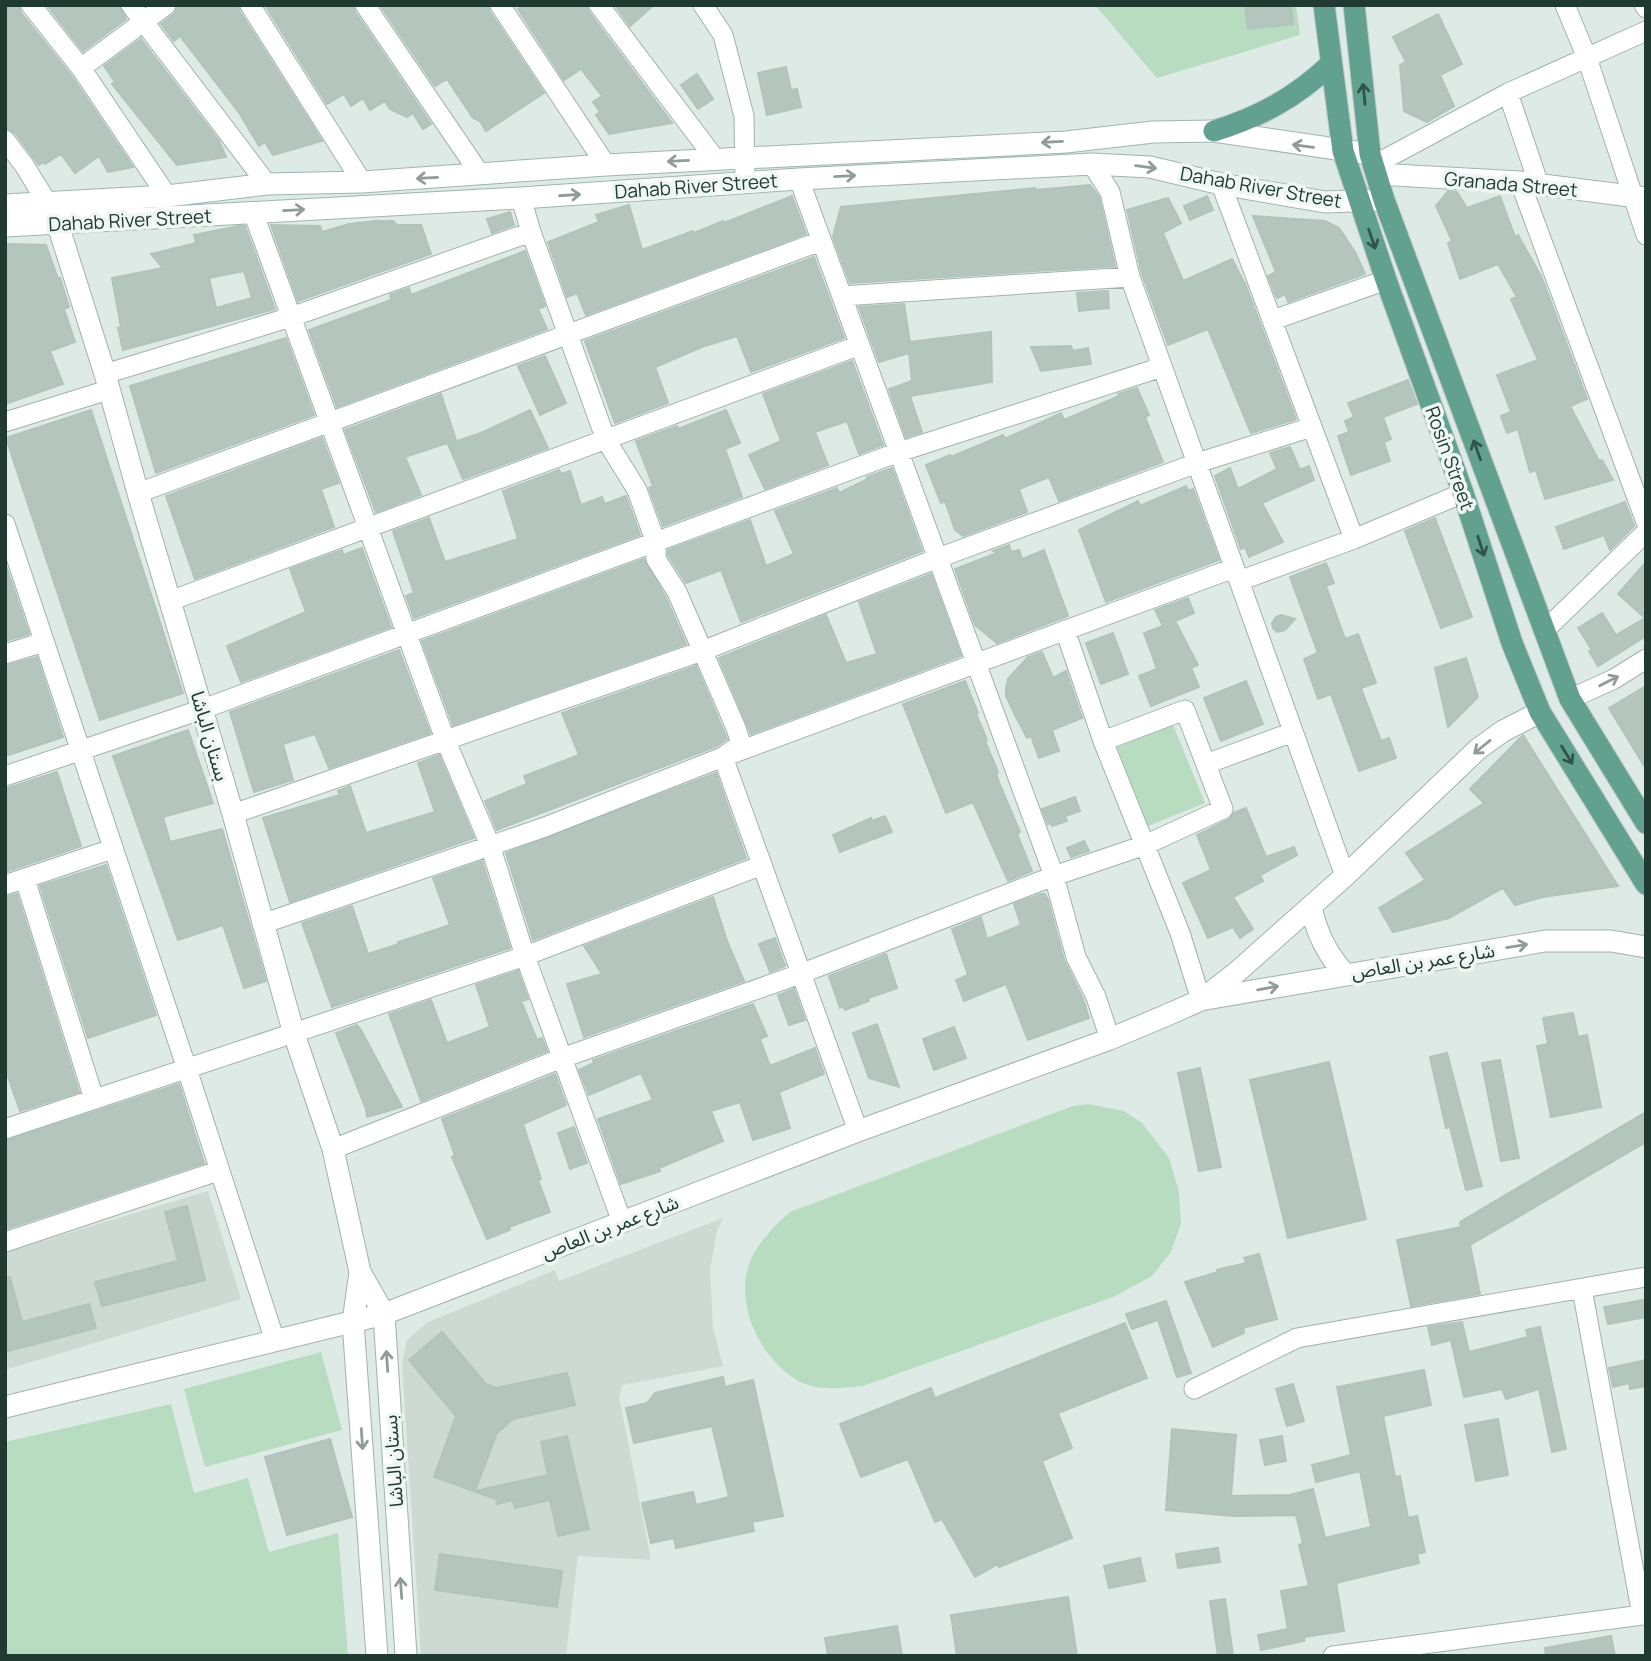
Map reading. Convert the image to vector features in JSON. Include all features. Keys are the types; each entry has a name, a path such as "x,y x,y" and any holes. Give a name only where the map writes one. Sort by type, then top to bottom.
{"main road":[{"name":"Rosin Street","path":"1324,5 1343,151 1386,280 1463,493 1512,643 1540,712 1646,884"},
{"name":"Rosin Street","path":"1354,5 1373,165 1384,200 1570,699 1646,823"},
{"path":"1213,131 1254,117 1290,99 1331,64"},
{"path":"1540,712 1570,699"}],"street":[{"path":"31,5 81,68 167,196"},
{"path":"131,5 267,184"},
{"path":"81,68 166,5"},
{"path":"250,5 362,181"},
{"path":"365,5 480,174"},
{"path":"599,5 716,160"},
{"path":"703,5 723,35 744,116 746,182"},
{"path":"1565,5 1639,197 1646,235"},
{"path":"509,9 606,165"},
{"path":"1373,165 1508,93 1646,31"},
{"path":"1508,93 1530,183 1646,522"},
{"name":"Dahab River Street","path":"5,205 167,196 267,184 1066,142 1153,132 1213,131 1343,151 1373,165"},
{"path":"5,140 24,164 48,204"},
{"path":"1092,164 1110,192 1130,277 1345,876"},
{"name":"Dahab River Street","path":"5,226 1092,164 1150,167 1221,184 1325,202 1359,203 1384,200"},
{"name":"Granada Street","path":"1373,165 1639,197"},
{"path":"799,179 1054,876 1076,957 1096,997 1110,1039"},
{"path":"1221,184 1354,539"},
{"path":"521,198 606,440 637,490 656,543 656,559 677,593 736,727 741,744 723,757"},
{"name":"بستان الباشا","path":"48,204 58,225 107,382 203,709 294,1034 333,1149 360,1272 384,1314 406,1656"},
{"path":"253,212 445,739 490,845 525,956 622,1222"},
{"path":"5,422 107,382 531,232"},
{"path":"138,493 821,241"},
{"path":"842,296 1130,277"},
{"path":"1273,320 1386,280"},
{"path":"170,601 860,345"},
{"path":"5,776 203,709 899,452 1162,366"},
{"path":"233,814 702,651 937,558 1197,463 1312,427"},
{"path":"262,924 604,806 723,757 1065,630 1354,539 1463,493"},
{"path":"5,524 275,1341"},
{"path":"1544,631 1646,532"},
{"path":"1065,630 1103,741 1180,933 1201,1000"},
{"path":"5,654 44,642"},
{"path":"1570,699 1614,679 1646,659"},
{"path":"333,1149 562,1058 800,974 1054,876 1145,845 1223,809 1185,710 1103,741"},
{"name":"شارع عمر بن العاص","path":"1201,1000 1311,907 1478,749 1503,731 1540,712"},
{"path":"1206,764 1293,732"},
{"path":"723,757 858,1130"},
{"path":"5,885 112,849"},
{"path":"5,1129 525,956 762,865"},
{"path":"25,878 94,1099"},
{"path":"1311,907 1322,943 1345,974"},
{"name":"شارع عمر بن العاص","path":"5,1407 384,1314 858,1130 1110,1039 1201,1000 1545,941 1611,941 1646,947"},
{"path":"5,1242 218,1171"},
{"name":"بستان الباشا","path":"360,1272 353,1322 377,1656"},
{"path":"1194,1390 1297,1338 1646,1278"},
{"path":"1333,1656 1642,1615 1582,1289"}],"shaded area":[{"path":"208,1191 241,1299 5,1370 5,1252"},
{"path":"723,1218 717,1231 710,1270 713,1328 723,1366 623,1385 619,1396 651,1560 578,1556 566,1656 421,1656 402,1364 407,1340 428,1322 555,1270 559,1281"}],"green space":[{"path":"1095,5 1296,5 1300,35 1157,78"},
{"path":"1173,725 1205,803 1148,826 1117,747"},
{"path":"1088,1104 1124,1111 1142,1123 1169,1158 1179,1192 1181,1223 1171,1252 1152,1276 1113,1297 863,1386 811,1386 795,1379 770,1356 752,1325 747,1308 747,1274 752,1257 760,1244 790,1212 1073,1106"},
{"path":"321,1352 342,1430 205,1467 184,1389"},
{"path":"171,1404 194,1493 248,1478 269,1552 338,1533 348,1656 5,1656 5,1442"}],"building":[{"path":"5,5 19,5 21,13 71,75 133,167 108,172 99,156 75,173 61,154 39,165 15,133 5,128"},
{"path":"47,5 119,5 126,19 83,51"},
{"path":"178,5 238,5 322,141 273,155 265,142 259,146 240,114 180,36 174,41 161,24 174,14"},
{"path":"265,5 353,5 355,12 431,124 423,129 413,113 407,117 390,109 385,101 370,110 363,98 351,106 344,94 327,104"},
{"path":"380,5 488,5 544,93 486,131 480,121 473,118 447,79 435,86"},
{"path":"524,5 587,5 589,12 672,123 609,134 596,115 600,112 593,102 602,96 581,69 564,80 518,9"},
{"path":"615,5 654,5 630,26"},
{"path":"1245,5 1291,5 1293,24 1248,29"},
{"path":"1438,14 1462,64 1440,75 1454,106 1427,122 1404,111 1400,65 1406,62 1393,37"},
{"path":"141,39 219,141 226,157 177,165 112,84 115,82 104,66"},
{"path":"786,67 791,90 797,89 801,107 767,115 758,73"},
{"path":"697,74 713,99 698,109 681,85"},
{"path":"1090,185 1099,197 1115,266 850,283 833,237 841,207"},
{"path":"1448,191 1457,192 1467,208 1500,196 1515,237 1518,235 1542,278 1587,399 1570,406 1599,461 1602,460 1613,480 1545,499 1536,470 1530,472 1518,429 1507,433 1501,416 1511,412 1497,375 1538,360 1511,299 1517,297 1498,264 1460,279 1448,243 1452,241 1436,206"},
{"path":"792,196 806,234 586,315 577,293 567,297 548,242 599,222 596,215 629,205 642,250 723,221 724,223"},
{"path":"1207,196 1213,210 1190,220 1184,206"},
{"path":"1168,198 1181,223 1163,233 1183,281 1232,259 1246,286 1296,419 1251,433 1208,329 1168,345 1142,274 1127,210"},
{"path":"510,212 514,225 492,233 487,219"},
{"path":"1253,216 1325,221 1339,228 1355,252 1365,274 1288,302 1285,294 1277,298 1268,276 1276,272"},
{"path":"393,221 397,225 421,225 431,254 298,301 271,225 320,226 322,232 349,224"},
{"path":"245,226 275,309 123,350 112,278 163,268 151,254 196,243 194,235","holes":["244,271 252,298 216,308 209,278"]},
{"path":"5,244 46,245 69,307 64,309 75,342 50,351 63,384 5,404"},
{"path":"525,251 545,306 538,309 547,329 337,407 309,330 391,300 390,295 409,288 411,295"},
{"path":"814,257 844,338 751,372 737,336 702,347 655,367 668,403 615,423 585,341"},
{"path":"1108,291 1109,308 1079,311 1077,293"},
{"path":"904,304 910,342 991,332 992,382 910,396 922,432 906,437 889,389 912,381 909,353 879,362 859,307"},
{"path":"286,338 314,415 156,473 130,386"},
{"path":"1071,346 1073,351 1088,348 1091,364 1041,371 1031,347"},
{"path":"545,356 566,403 540,415 518,366"},
{"path":"852,361 883,445 859,454 847,421 815,432 828,465 765,489 749,455 781,441 763,394"},
{"path":"1408,380 1417,404 1383,417 1391,439 1384,442 1390,461 1351,475 1338,436 1349,432 1345,421 1354,417 1348,403"},
{"path":"1137,388 1149,415 1145,417 1163,462 1059,501 1049,477 1019,489 1027,512 963,536 955,530 945,501 941,503 926,465 1003,435 1005,439 1061,413 1064,420 1119,396 1118,394"},
{"path":"441,394 456,440 405,457 421,495 376,512 345,430"},
{"path":"91,410 183,693 100,720 6,438"},
{"path":"530,410 548,448 463,479 448,444 481,433"},
{"path":"726,410 740,443 725,449 742,497 663,526 649,488 653,486 636,441 677,426 678,429"},
{"path":"322,438 339,483 321,489 334,527 195,579 166,496"},
{"path":"1290,447 1300,470 1309,466 1314,480 1262,503 1283,542 1249,557 1245,547 1241,549 1215,476 1230,468 1238,489 1277,469 1270,453"},
{"path":"892,468 922,551 741,622 721,570 686,583 668,555 668,550 750,520 766,566 794,554 775,511 837,488 839,493 868,479 867,477"},
{"path":"559,470 561,474 570,471 581,505 602,497 605,504 626,496 640,535 414,618 406,596 414,593 393,531 429,518 445,562 518,539 503,491"},
{"path":"1186,486 1189,491 1193,489 1219,560 1106,602 1079,530 1138,501 1140,506"},
{"path":"1625,502 1634,526 1610,550 1604,535 1564,549 1556,527"},
{"path":"1435,518 1472,617 1441,628 1405,531"},
{"path":"1009,545 1011,552 1019,550 1022,559 1044,550 1068,616 997,643 975,625 955,569 997,553 993,551"},
{"path":"362,548 391,627 241,682 227,646 306,612 290,569 342,550 343,555"},
{"path":"644,559 666,598 686,644 453,725 422,641"},
{"path":"1646,562 1646,636 1598,666 1589,651 1592,650 1578,628 1602,613 1616,635 1645,618 1618,594"},
{"path":"5,563 29,634 5,641"},
{"path":"1326,563 1334,583 1326,586 1345,639 1358,634 1376,683 1361,688 1381,741 1389,738 1396,758 1359,771 1331,694 1318,699 1304,659 1318,653 1290,577"},
{"path":"931,574 961,656 751,734 719,658 826,615 846,663 877,654 859,602"},
{"path":"1188,598 1194,613 1175,621 1198,665 1191,668 1199,687 1151,706 1139,676 1157,669 1144,633 1163,626 1155,610"},
{"path":"1281,615 1295,619 1285,630 1277,632 1272,623"},
{"path":"1113,633 1128,674 1101,684 1086,643"},
{"path":"399,650 430,733 329,768 315,734 283,744 293,780 254,792 230,712"},
{"path":"1042,652 1053,678 1066,671 1082,718 1052,730 1059,751 1039,758 1031,736 1027,738 1014,713 1006,696 1006,688 1008,679 1028,657"},
{"path":"37,657 63,737 5,756 5,666"},
{"path":"1466,658 1478,697 1448,727 1435,668"},
{"path":"696,666 727,739 717,746 497,830 485,801 527,784 524,776 579,755 562,713"},
{"path":"965,681 1032,871 1008,881 973,802 946,813 903,704"},
{"path":"1246,681 1263,724 1221,741 1204,698"},
{"path":"1646,686 1646,769 1609,708"},
{"path":"188,730 213,803 163,817 170,842 222,829 266,981 244,988 223,925 178,940 113,756"},
{"path":"1523,735 1618,886 1543,897 1515,905 1503,888 1449,918 1393,932 1379,908 1425,880 1406,853 1484,803 1470,789"},
{"path":"439,755 474,838 290,902 263,818 340,795 338,791 350,786 366,833 435,812 418,763"},
{"path":"57,772 81,846 5,872 5,789"},
{"path":"716,773 746,858 533,940 506,853"},
{"path":"1075,797 1080,811 1065,816 1067,821 1052,826 1051,823 1048,824 1042,809"},
{"path":"1246,808 1266,857 1294,847 1297,855 1260,875 1263,881 1233,897 1253,929 1240,938 1233,927 1208,938 1183,883 1211,870 1197,835"},
{"path":"885,816 892,832 840,852 833,835 871,818 872,821"},
{"path":"1084,841 1089,851 1071,857 1067,848"},
{"path":"482,861 510,948 332,1007 302,923 352,906 368,954 399,944 398,942 450,925 433,878"},
{"path":"106,865 156,1015 88,1038 40,886"},
{"path":"17,894 79,1092 20,1111 5,1068 5,897"},
{"path":"1045,894 1048,900 1064,960 1089,1018 1028,1040 1006,984 964,1001 956,980 968,975 952,929 981,917 987,939 1021,925 1014,904"},
{"path":"713,897 744,981 584,1037 567,984 602,974 584,946"},
{"path":"775,938 785,966 770,972 759,944"},
{"path":"886,954 897,988 845,1010 843,1006 840,1008 829,976"},
{"path":"518,971 528,999 521,1001 537,1040 542,1038 547,1051 421,1101 389,1014 431,1000 447,1043 490,1027 476,985"},
{"path":"794,989 805,1020 789,1025 778,995"},
{"path":"753,1004 767,1036 760,1039 770,1066 815,1048 824,1074 779,1092 790,1128 753,1140 740,1102 711,1111 723,1141 659,1168 660,1171 621,1184 598,1119 653,1100 641,1073 589,1095 579,1070 594,1063 593,1060"},
{"path":"1573,1013 1578,1037 1587,1035 1601,1107 1551,1117 1537,1046 1548,1044 1543,1018"},
{"path":"877,1024 899,1087 869,1078 853,1033"},
{"path":"357,1025 402,1107 367,1117 336,1033"},
{"path":"954,1027 966,1058 934,1070 923,1039"},
{"path":"1447,1053 1482,1186 1466,1190 1450,1127 1446,1128 1430,1057"},
{"path":"1500,1060 1519,1158 1501,1161 1482,1063"},
{"path":"1329,1062 1366,1219 1288,1238 1250,1080"},
{"path":"1200,1068 1221,1167 1199,1171 1178,1073"},
{"path":"555,1074 566,1105 523,1124 550,1212 509,1227 510,1230 487,1239 452,1157 455,1156 442,1119"},
{"path":"179,1084 204,1163 5,1229 5,1141"},
{"path":"1646,1112 1646,1142 1470,1245 1480,1294 1411,1306 1397,1240 1461,1227 1460,1222"},
{"path":"574,1127 587,1163 570,1169 558,1133"},
{"path":"187,1206 205,1280 102,1306 95,1282 178,1261 165,1212"},
{"path":"1259,1254 1277,1319 1243,1328 1244,1333 1213,1347 1185,1282 1246,1263 1244,1258"},
{"path":"10,1277 22,1322 89,1304 96,1328 5,1352 5,1278"},
{"path":"1644,1300 1646,1317 1608,1324 1604,1307"},
{"path":"1166,1301 1191,1373 1177,1377 1158,1320 1132,1329 1126,1314"},
{"path":"1462,1322 1469,1352 1528,1337 1526,1330 1540,1327 1566,1449 1552,1452 1539,1389 1506,1399 1502,1389 1464,1397 1451,1340 1432,1345 1428,1327"},
{"path":"1125,1323 1147,1378 1058,1413 1072,1448 1042,1461 1072,1538 999,1567 998,1564 975,1577 942,1519 935,1522 908,1459 861,1477 840,1424 931,1388 935,1398"},
{"path":"442,1332 486,1384 496,1388 567,1373 575,1405 513,1419 497,1433 475,1491 548,1475 541,1442 567,1436 589,1529 558,1536 550,1500 515,1508 513,1500 497,1504 496,1499 434,1477 456,1416 409,1360"},
{"path":"1646,1360 1646,1386 1630,1389 1629,1383 1613,1387 1609,1368"},
{"path":"1424,1370 1431,1405 1383,1416 1395,1477 1400,1476 1408,1518 1417,1516 1425,1552 1417,1554 1419,1563 1336,1583 1344,1631 1304,1637 1304,1641 1261,1650 1258,1635 1288,1629 1281,1591 1309,1586 1299,1545 1303,1543 1296,1515 1234,1516 1166,1510 1172,1429 1236,1435 1231,1496 1290,1495 1313,1489 1325,1538 1371,1527 1360,1471 1316,1482 1312,1465 1351,1455 1337,1387"},
{"path":"723,1377 725,1387 753,1380 783,1516 752,1522 754,1531 676,1548 674,1538 651,1543 642,1503 693,1492 696,1505 729,1497 712,1426 634,1443 626,1408 647,1403 655,1393"},
{"path":"1293,1384 1304,1421 1287,1426 1276,1389"},
{"path":"1498,1419 1508,1475 1476,1481 1465,1425"},
{"path":"1282,1436 1286,1461 1265,1465 1260,1440"},
{"path":"330,1439 352,1517 287,1535 265,1457"},
{"path":"1218,1548 1220,1562 1178,1568 1176,1554"},
{"path":"440,1554 562,1571 557,1607 435,1590"},
{"path":"1140,1558 1145,1581 1109,1588 1104,1566"},
{"path":"1068,1597 1077,1656 957,1656 951,1615"},
{"path":"1225,1599 1233,1656 1218,1656 1210,1601"},
{"path":"897,1626 902,1656 828,1656 825,1638"},
{"path":"1611,1636 1615,1656 1546,1656 1545,1648"}]}
